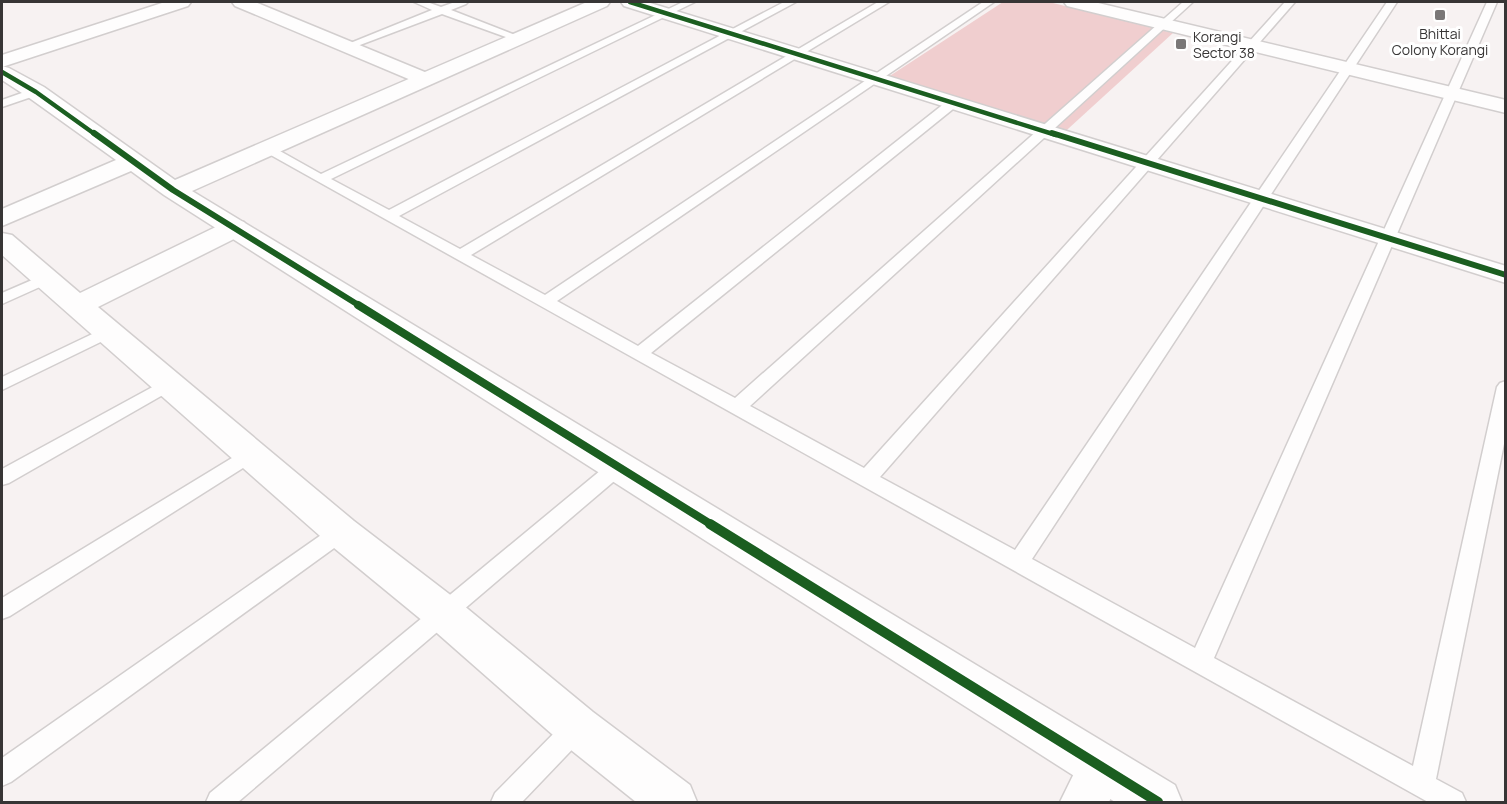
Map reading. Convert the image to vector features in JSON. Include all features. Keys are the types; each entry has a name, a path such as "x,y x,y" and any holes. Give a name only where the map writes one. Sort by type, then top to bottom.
{"street":[{"path":"2,61 182,2"},
{"path":"241,2 425,79"},
{"path":"173,190 601,2"},
{"path":"630,2 1506,274"},
{"path":"1081,2 1506,107"},
{"path":"2,72 36,92 173,190 619,466 1093,785 1158,802"},
{"path":"2,218 132,162"},
{"path":"77,306 234,228"},
{"path":"2,241 341,532 444,613 577,727 673,802"}],"lane":[{"path":"419,2 518,38"},
{"path":"348,46 463,2"},
{"path":"321,179 690,2"},
{"path":"388,216 790,2"},
{"path":"460,255 884,2"},
{"path":"545,302 989,2"},
{"path":"736,408 1188,2"},
{"path":"866,479 1290,2"},
{"path":"1017,563 1392,2"},
{"path":"1200,663 1492,2"},
{"path":"2,104 36,92"},
{"path":"639,354 954,102"},
{"path":"266,149 1453,802"},
{"path":"2,299 46,279"},
{"path":"2,384 107,332"},
{"path":"2,478 170,384"},
{"path":"1422,785 1506,387"},
{"path":"2,609 250,454"},
{"path":"219,802 619,466"},
{"path":"2,773 341,532"},
{"path":"504,802 577,727"}],"shaded area":[{"path":"1003,2 1049,2 1173,33 1057,139 882,81"}],"cycle path":[{"path":"630,2 1506,275"},
{"path":"2,72 36,92 173,190 1158,802"}],"place":[{"name":"Bhittai Colony Korangi","path":"1440,15"},
{"name":"Korangi Sector 38","path":"1181,44"}]}
